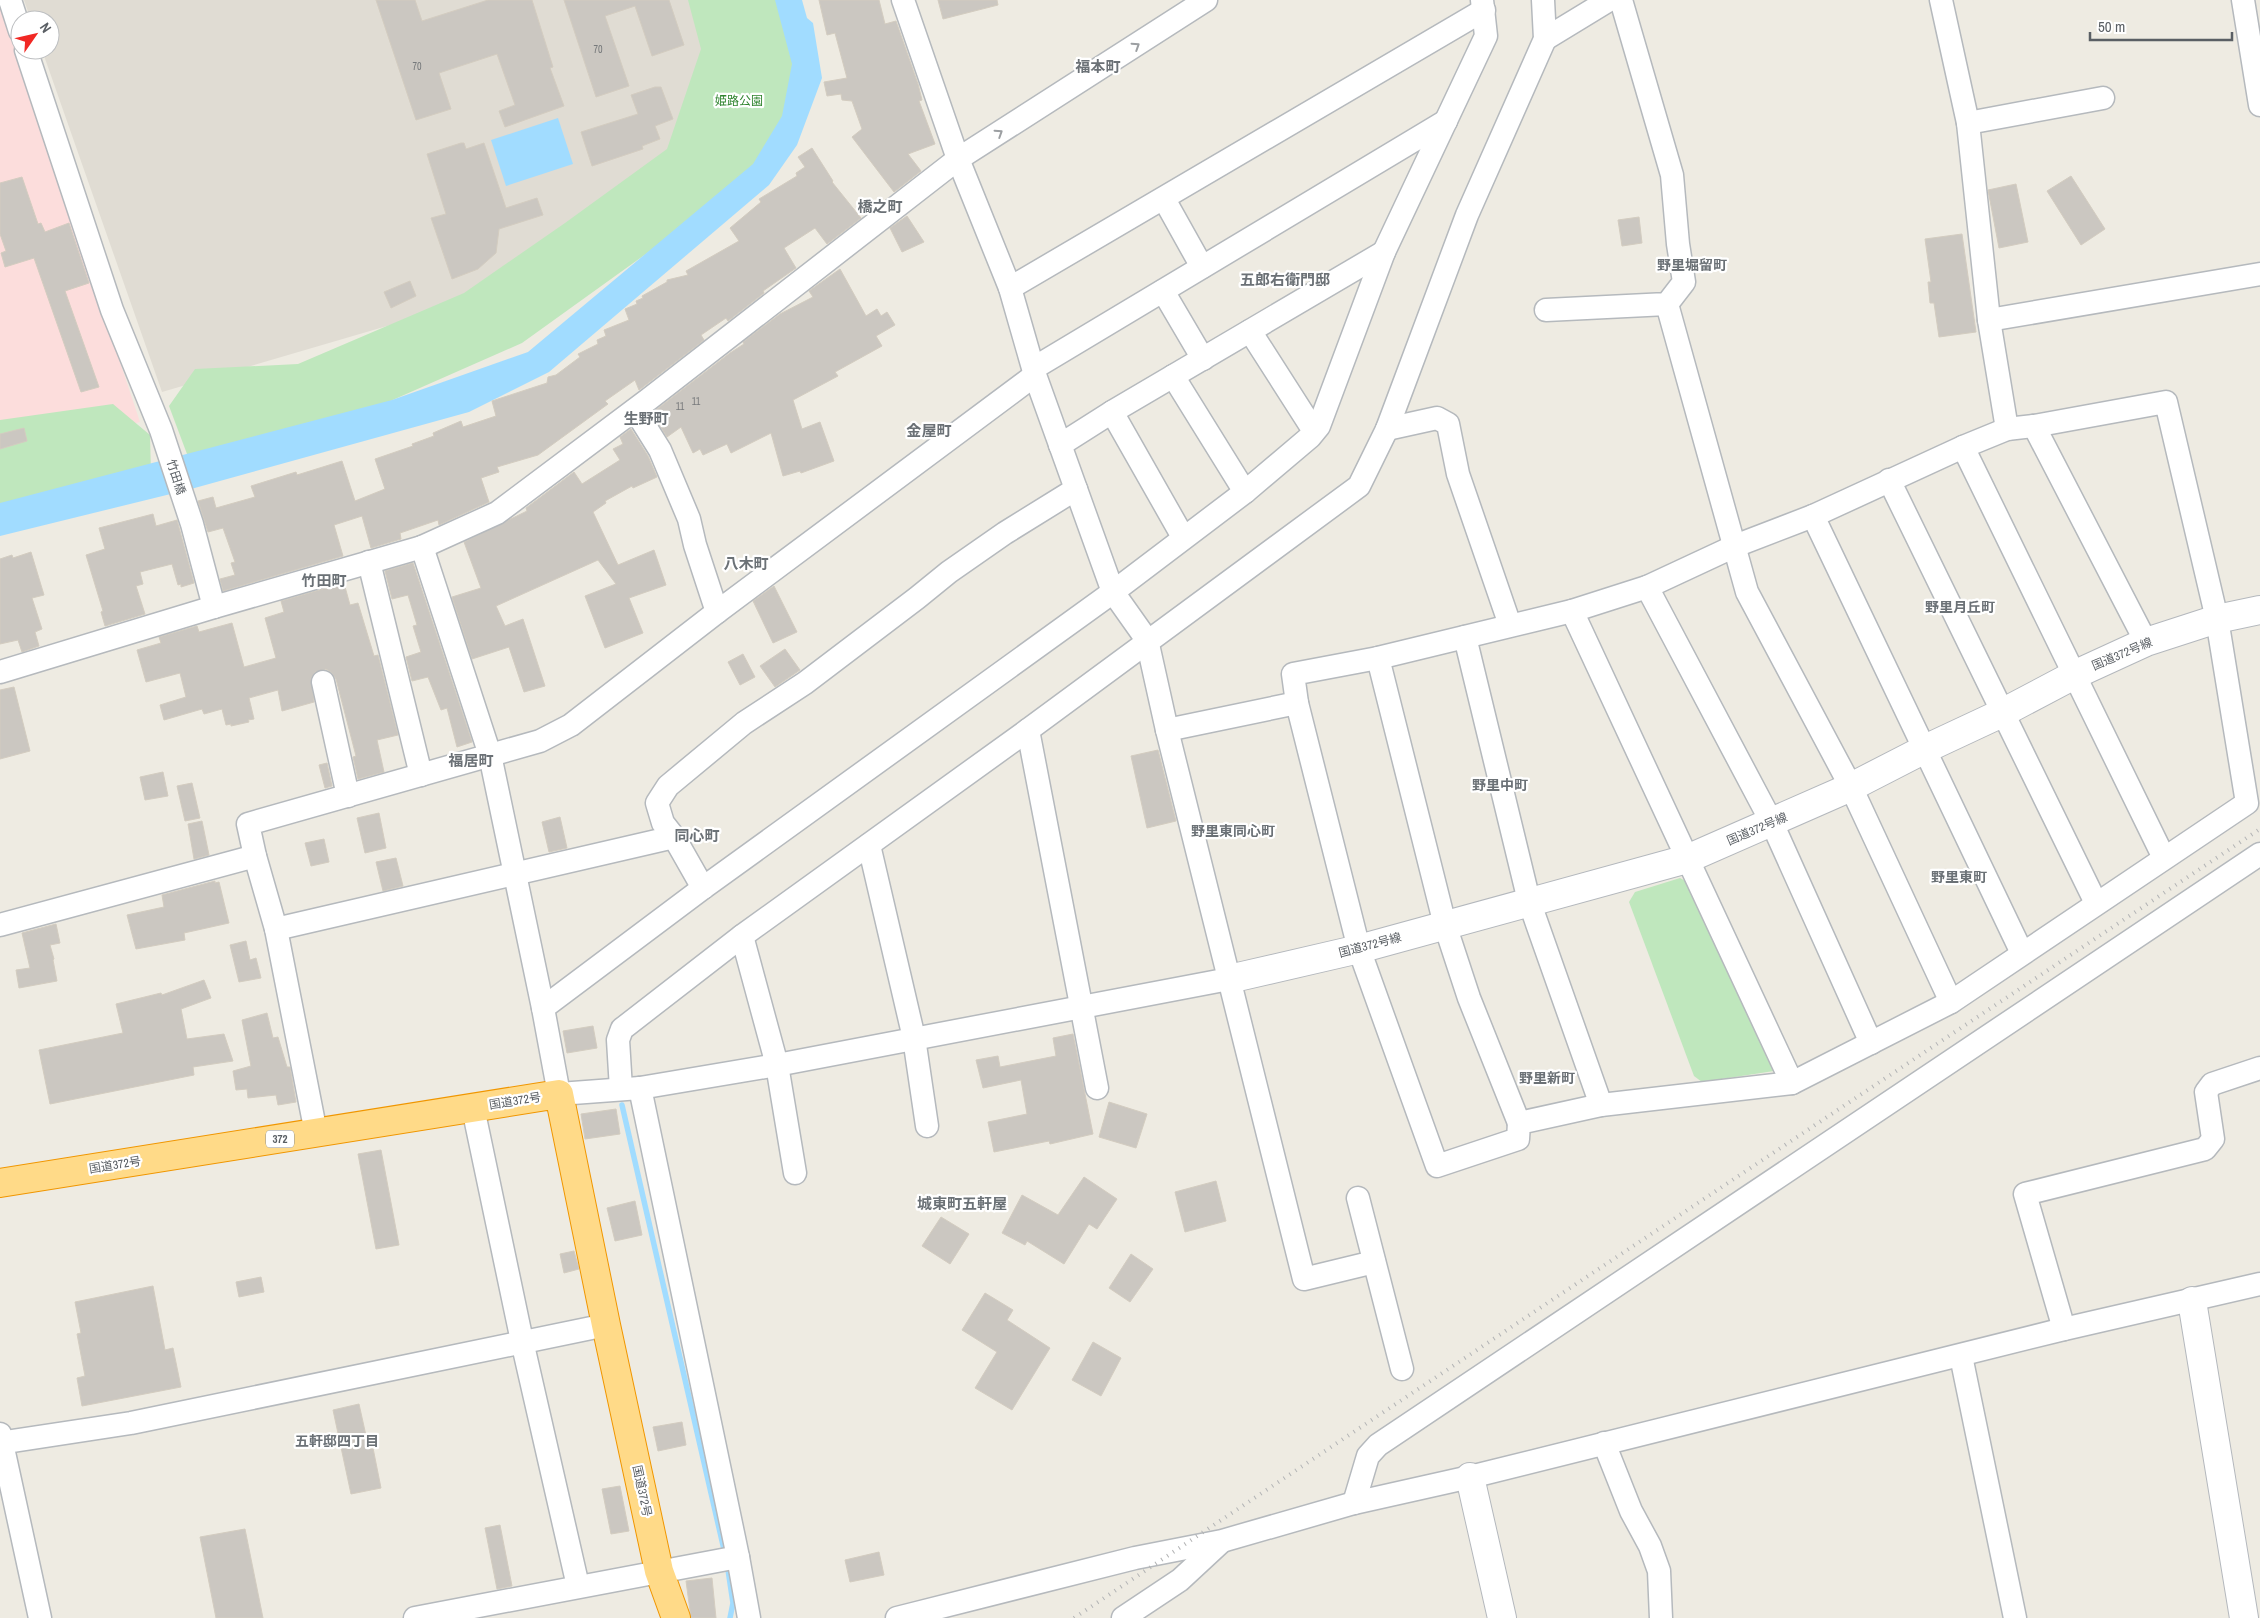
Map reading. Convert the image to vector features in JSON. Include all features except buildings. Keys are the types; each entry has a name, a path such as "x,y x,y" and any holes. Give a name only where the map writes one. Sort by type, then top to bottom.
{"highway":[{"name":"国道372号","path":"0,1183 559,1094 659,1571 676,1617"}],"street":[{"path":"903,0 958,159 1010,288 1034,371 1113,592 1147,640 1167,730 1304,1279 1374,1262"},
{"path":"0,672 214,607 422,547 497,513 635,410 958,159 1206,0"},
{"path":"749,1618 738,1557 618,1040 622,1029 742,936 1028,730 1147,640 1359,486 1387,429 1467,215 1545,39 1543,0"},
{"path":"1545,39 1610,0"},
{"path":"1546,310 1667,304 1684,282 1678,244 1672,175 1621,0"},
{"path":"1941,0 1968,122 1989,320 2007,429"},
{"path":"2243,0 2260,105"},
{"path":"543,1008 703,888 1113,592 1183,537 1245,492 1319,426 1384,252 1486,36 1483,5 1164,198 1010,288"},
{"name":"竹田橋","path":"29,60 112,310 161,430 192,524 214,607"},
{"path":"1968,122 2103,98"},
{"path":"316,1133 276,929 248,824 540,740 571,725 716,612 1034,371 1163,290 1446,121"},
{"path":"1164,198 1202,267"},
{"path":"1060,445 1112,412 1384,252"},
{"path":"1989,320 2260,274"},
{"path":"1163,290 1203,359"},
{"path":"1667,304 1747,592 1851,787 1951,1002"},
{"path":"1250,331 1314,431"},
{"path":"1173,376 1245,492"},
{"path":"1378,658 1445,925 1469,998 1519,1123 1518,1139 1437,1166 1359,949 1297,703 1293,674 1378,658 1572,611 1647,587 1735,546 1813,516 1889,480 2007,429 2034,426 2166,402 2216,619 2247,803 2096,902 1951,1002 1792,1083 1601,1105 1519,1123"},
{"path":"635,410 660,450 689,520 716,612"},
{"path":"1112,412 1183,537"},
{"path":"1387,429 1437,418 1448,424 1458,474 1510,625"},
{"path":"2034,426 2146,642"},
{"path":"1963,447 2164,858"},
{"path":"1889,480 2096,902"},
{"path":"703,888 674,837 663,824 657,803 668,786 744,723 812,677 949,572 1005,533 1076,489"},
{"path":"1813,516 2022,953"},
{"path":"422,547 490,755 559,1094 630,1088 777,1064 1229,978"},
{"path":"369,562 421,774"},
{"path":"1647,587 1772,823 1871,1043"},
{"name":"国道372号線","path":"1229,978 1359,949 1687,859 1851,787 1925,748 2002,713 2074,675 2146,642 2216,619 2260,610"},
{"path":"1572,611 1792,1083"},
{"path":"1465,637 1529,901 1601,1105"},
{"path":"323,682 348,796"},
{"path":"1167,730 1297,703"},
{"path":"1028,730 1097,1088"},
{"path":"276,929 674,837"},
{"path":"869,845 914,1038 927,1126"},
{"path":"1354,1504 1368,1456 1378,1445 2260,854"},
{"path":"0,925 255,856"},
{"path":"742,936 777,1064 795,1173"},
{"path":"2064,1329 2025,1194 2205,1149 2213,1138 2206,1092 2212,1084 2260,1068"},
{"path":"473,1108 522,1340 578,1586"},
{"path":"1358,1198 1402,1369"},
{"path":"897,1618 1135,1558 1222,1541 1354,1504 1961,1356 2064,1329 2260,1284"},
{"path":"2192,1301 2244,1618"},
{"path":"40,1618 1,1440 131,1423 522,1340 606,1325"},
{"path":"1961,1356 2015,1618"},
{"path":"1604,1443 1631,1511 1650,1546 1659,1571 1661,1618"},
{"path":"1470,1477 1502,1618"},
{"path":"1123,1618 1180,1580 1222,1541"},
{"path":"414,1618 738,1557"}],"shaded area":[{"path":"24,0 708,0 689,148 462,304 162,392 46,60 60,60 60,10 28,10"},
{"path":"0,2 10,32 10,60 19,60 140,422 0,460"}],"green space":[{"name":"姫路公園","path":"688,0 791,0 794,6 791,118 746,182 522,343 320,432 190,462 169,406 195,369 298,364 464,293 667,149 701,49"},
{"path":"113,404 150,435 151,474 0,512 0,420"},
{"path":"1680,878 1691,884 1779,1063 1774,1071 1702,1082 1694,1076 1629,902 1635,892"}],"water":[{"path":"775,0 802,0 807,18 813,23 822,78 797,145 769,185 549,372 469,412 191,489 0,536 0,503 392,400 528,352 753,164 782,116 792,64"},
{"path":"558,118 573,164 506,186 491,140"}],"waterway":[{"path":"622,1105 725,1554"},
{"path":"727,1563 733,1603 730,1618"}],"railway":[{"path":"1074,1618 2260,829"}],"district":[{"name":"福本町","path":"1098,66"},
{"name":"橋之町","path":"880,206"},
{"name":"野里堀留町","path":"1692,265"},
{"name":"五郎右衛門邸","path":"1285,279"},
{"name":"生野町","path":"646,418"},
{"name":"金屋町","path":"929,430"},
{"name":"八木町","path":"746,563"},
{"name":"竹田町","path":"324,580"},
{"name":"野里月丘町","path":"1960,607"},
{"name":"福居町","path":"471,760"},
{"name":"野里中町","path":"1500,785"},
{"name":"野里東同心町","path":"1233,831"},
{"name":"同心町","path":"697,835"},
{"name":"野里東町","path":"1959,877"},
{"name":"野里新町","path":"1547,1078"},
{"name":"城東町五軒屋","path":"962,1203"},
{"name":"五軒邸四丁目","path":"337,1441"}]}
